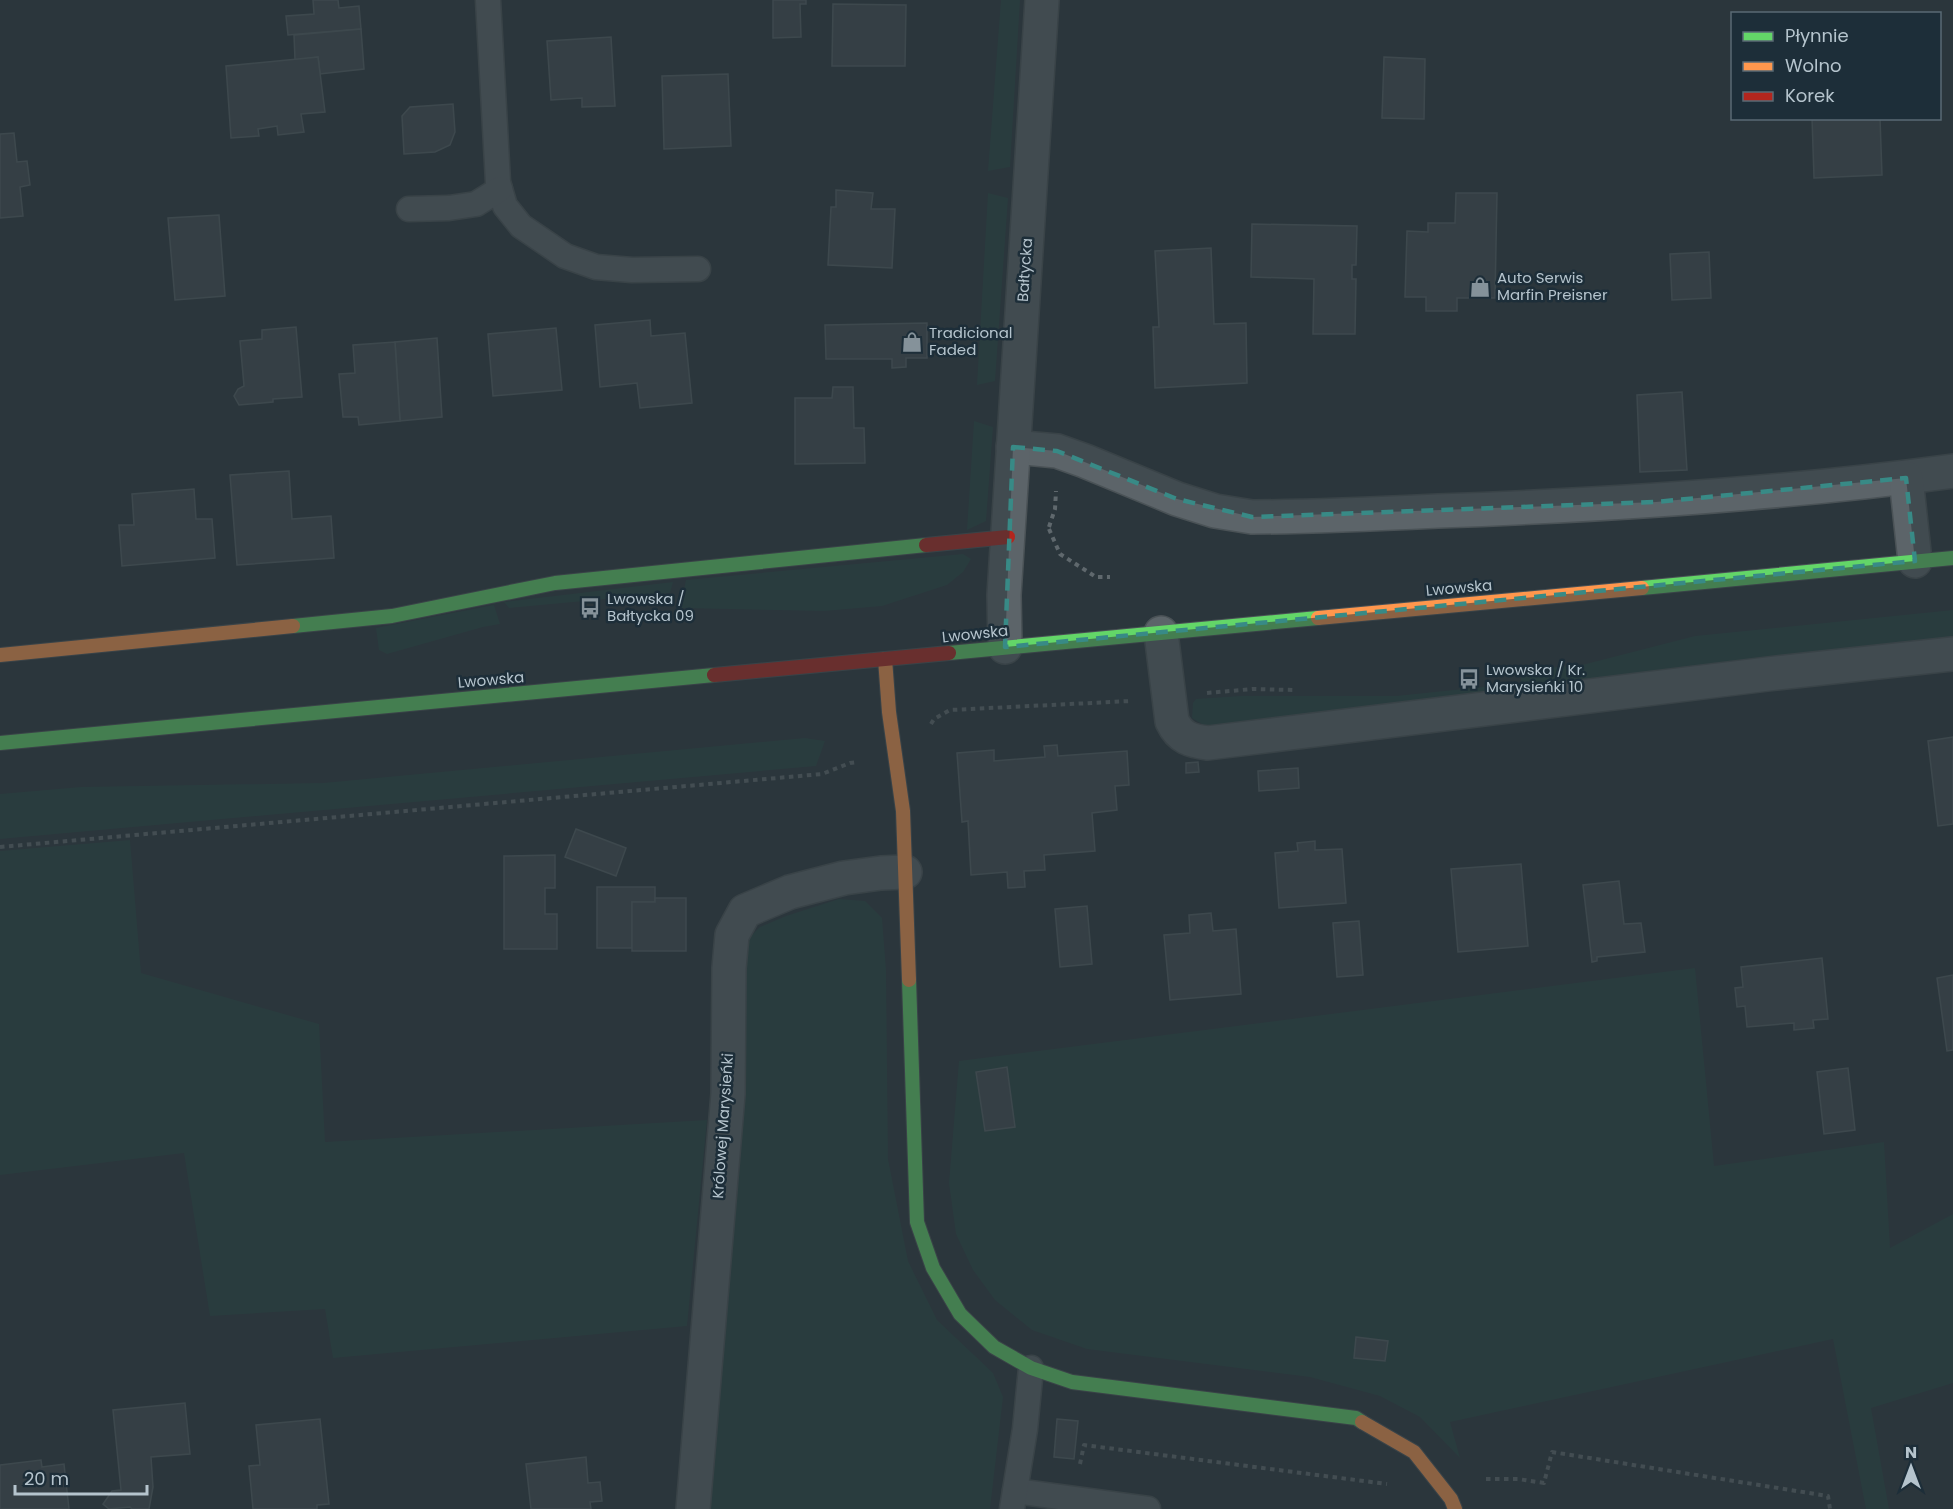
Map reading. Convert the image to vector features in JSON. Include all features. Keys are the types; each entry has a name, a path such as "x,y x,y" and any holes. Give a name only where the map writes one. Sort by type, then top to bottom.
{"street":[{"name":"Bałtycka","path":"1005,647 1004,595 1042,0"},
{"path":"1013,447 1057,451 1177,499 1215,511 1252,516 1552,508 1656,502 1906,478 1953,471"},
{"path":"1906,478 1915,561"},
{"path":"0,655 392,616 555,583 1008,537"},
{"name":"Lwowska","path":"0,743 1953,558"},
{"path":"1161,633 1172,722 1177,732 1190,741 1208,743 1767,674 1953,654"},
{"path":"885,659 894,757 903,811 917,1222 933,1268 960,1314 994,1347 1031,1368 1072,1382 1356,1418 1414,1452 1451,1499 1455,1509"},
{"name":"Królowej Marysieńki","path":"693,1509 728,1094 729,968 732,935 745,911 790,892 844,878 905,872"}],"lane":[{"path":"488,0 498,182 505,206 521,226 565,256 596,267 632,270 698,269"},
{"path":"409,210 476,204 500,189"},
{"path":"1031,1368 1025,1429 1013,1500 1148,1509"}],"path":[{"path":"1049,528 1060,554 1096,577 1110,578"},
{"path":"0,847 822,774 850,763 924,753 925,732 934,718 950,710 1109,703 1168,696"},
{"path":"1078,1474 1084,1445 1397,1485"},
{"path":"1484,1479 1518,1479 1544,1483 1552,1452 1828,1496 1830,1509"}],"highlighted area":[{"path":"1013,447 1057,451 1177,499 1252,517 1656,502 1906,478 1915,561 1005,647"}],"green space":[{"path":"1001,0 1020,0 1010,167 988,171"},
{"path":"988,193 1008,198 995,381 977,385"},
{"path":"974,421 993,427 986,521 967,530"},
{"path":"963,554 971,559 963,572 947,585 882,606 824,611 680,608 686,580"},
{"path":"673,582 670,593 509,608 504,602"},
{"path":"494,605 500,624 387,654 379,650 376,628"},
{"path":"1953,610 1953,639 1205,726 1192,718 1193,703 1196,699 1241,696 1396,696 1521,683 1521,670 1582,665 1695,636"},
{"path":"805,738 825,741 816,766 0,839 0,794 81,787 323,783"},
{"path":"130,840 141,973 319,1024 325,1142 707,1120 687,1326 333,1358 325,1309 210,1316 184,1153 0,1175 0,851"},
{"path":"839,899 865,901 882,918 886,970 888,1159 908,1261 937,1320 993,1373 1003,1397 990,1509 704,1509 743,944 760,927"},
{"path":"1695,968 1714,1166 1884,1142 1890,1248 1953,1214 1953,1383 1871,1408 1889,1509 1866,1509 1833,1339 1450,1422 1460,1458 1420,1417 1380,1396 1310,1377 1087,1349 1032,1330 995,1300 973,1270 956,1234 949,1183 959,1061"}],"building":[{"path":"313,0 338,0 339,8 359,6 361,29 288,35 286,16 314,14"},
{"path":"773,0 806,0 806,4 800,4 801,37 773,38"},
{"path":"833,4 906,5 905,66 832,66"},
{"path":"361,29 364,69 320,74 318,57 295,60 294,35"},
{"path":"611,37 615,106 582,107 582,98 551,100 547,41"},
{"path":"318,57 325,112 301,114 304,132 278,135 277,126 258,129 259,136 231,138 226,66"},
{"path":"1384,57 1425,59 1424,119 1382,118"},
{"path":"728,74 731,146 664,149 662,76"},
{"path":"453,104 455,132 450,145 435,152 404,154 402,116 410,107"},
{"path":"1812,120 1880,120 1882,175 1814,178"},
{"path":"14,133 17,162 27,161 30,185 20,187 23,216 0,218 0,134"},
{"path":"836,190 873,193 871,209 895,209 892,268 828,265 831,207 836,207"},
{"path":"1456,193 1497,193 1495,298 1457,298 1457,311 1426,311 1426,297 1405,297 1407,231 1428,232 1428,223 1455,223"},
{"path":"219,215 225,296 175,300 168,218"},
{"path":"1252,224 1357,226 1356,265 1352,265 1352,279 1356,279 1355,334 1313,334 1314,279 1251,277"},
{"path":"1211,248 1214,324 1246,323 1247,383 1155,388 1153,327 1159,327 1155,251"},
{"path":"1709,252 1711,298 1672,300 1670,254"},
{"path":"650,320 651,336 685,333 692,403 640,408 637,383 600,387 595,325"},
{"path":"927,323 927,358 906,358 906,367 892,368 892,359 826,359 825,325"},
{"path":"296,327 302,397 239,405 234,396 238,389 244,386 240,341 262,339 262,330"},
{"path":"556,328 562,390 493,396 488,334"},
{"path":"437,338 442,417 400,421 395,342"},
{"path":"395,342 400,421 359,425 358,417 343,417 339,374 355,373 353,345"},
{"path":"833,387 853,387 854,428 864,428 865,463 795,464 795,398 832,398"},
{"path":"1682,392 1687,470 1640,472 1637,395"},
{"path":"289,471 292,519 331,516 334,558 237,565 230,475"},
{"path":"194,489 196,519 212,519 215,558 122,566 119,525 134,525 132,494"},
{"path":"1953,737 1953,824 1938,826 1928,741"},
{"path":"1057,745 1058,756 1127,751 1129,785 1115,786 1117,810 1092,813 1095,851 1044,855 1045,870 1024,871 1025,887 1008,888 1007,872 971,875 968,821 962,822 957,753 994,750 994,761 1045,757 1044,746"},
{"path":"1198,762 1199,772 1186,773 1186,763"},
{"path":"1298,768 1299,788 1259,791 1258,771"},
{"path":"576,829 626,848 616,876 565,857"},
{"path":"1315,841 1315,850 1342,849 1346,903 1279,908 1275,853 1298,851 1297,843"},
{"path":"555,855 555,888 545,888 545,914 557,914 557,949 504,949 504,856"},
{"path":"1521,864 1528,946 1458,952 1451,869"},
{"path":"1619,881 1624,924 1641,923 1645,952 1597,957 1597,961 1592,962 1583,885"},
{"path":"597,887 655,887 655,902 632,902 632,948 597,948"},
{"path":"655,898 686,898 686,951 632,951 632,902 655,902"},
{"path":"1087,906 1092,964 1060,967 1055,909"},
{"path":"1211,913 1213,931 1236,929 1241,994 1170,1000 1164,935 1190,933 1189,915"},
{"path":"1359,921 1363,975 1337,977 1333,923"},
{"path":"1822,958 1828,1019 1813,1020 1814,1028 1794,1030 1794,1023 1747,1027 1745,1006 1737,1007 1735,988 1743,987 1741,967"},
{"path":"1953,975 1953,1050 1947,1051 1937,978"},
{"path":"1007,1067 1015,1127 985,1131 976,1072"},
{"path":"1848,1068 1855,1130 1824,1134 1817,1072"},
{"path":"1356,1337 1388,1341 1385,1361 1354,1358"},
{"path":"185,1403 190,1454 151,1457 153,1487 149,1509 130,1507 109,1509 103,1504 112,1491 121,1490 113,1410"},
{"path":"320,1419 329,1504 317,1505 317,1509 253,1509 249,1466 260,1465 256,1425"},
{"path":"1057,1419 1078,1421 1074,1459 1054,1457"},
{"path":"586,1457 588,1483 600,1482 602,1501 590,1502 591,1509 531,1509 526,1464"},
{"path":"41,1460 42,1467 64,1464 69,1509 0,1509 0,1465"}],"traffic: fast":[{"path":"293,626 392,616 555,583 926,545"},
{"path":"1642,588 1953,558"},
{"path":"949,653 1318,618"},
{"path":"0,743 714,675"},
{"path":"909,980 917,1222 933,1268 960,1314 994,1347 1031,1368 1072,1382 1356,1418 1362,1422"}],"traffic: slow":[{"path":"1318,618 1642,588"},
{"path":"0,655 293,626"},
{"path":"885,659 889,712 903,811 909,980"},
{"path":"1362,1422 1414,1452 1451,1499 1455,1509"}],"traffic: jam":[{"path":"926,545 1008,537"},
{"path":"714,675 949,653"}],"place":[{"name":"Auto Serwis Marfin Preisner","path":"1480,287"},
{"name":"Tradicional Faded","path":"912,342"},
{"name":"Lwowska / Bałtycka 09","path":"590,608"},
{"name":"Lwowska / Kr. Marysieńki 10","path":"1469,679"}]}
